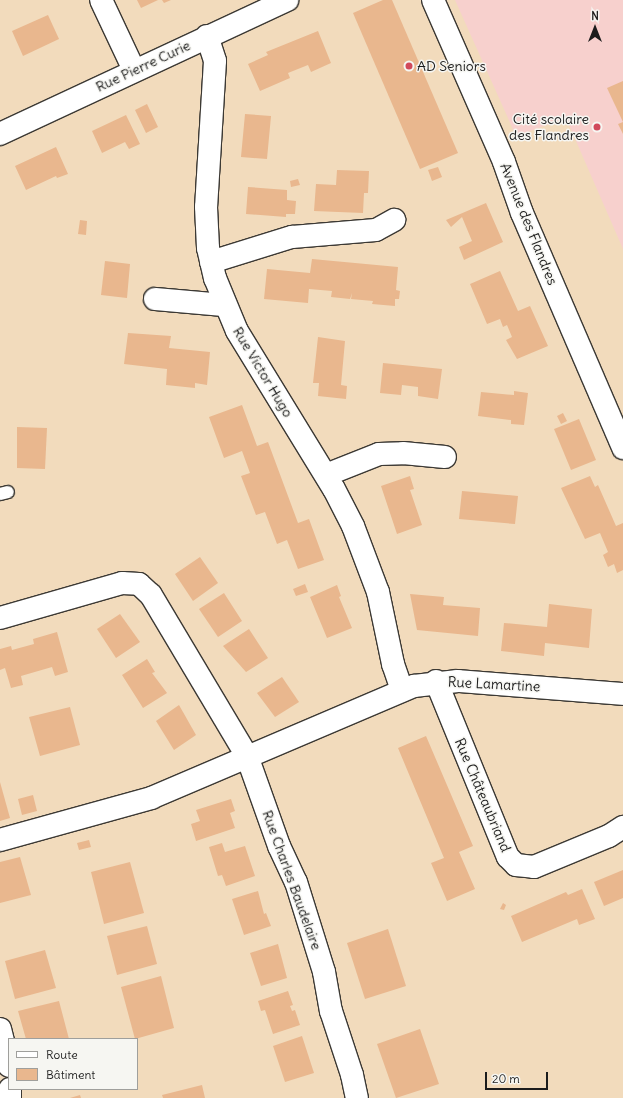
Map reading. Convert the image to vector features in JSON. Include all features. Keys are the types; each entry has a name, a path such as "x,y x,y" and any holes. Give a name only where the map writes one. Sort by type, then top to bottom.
{"street":[{"path":"101,0 134,70"},
{"name":"Rue Pierre Curie","path":"0,134 134,70 287,0"},
{"name":"Avenue des Flandres","path":"433,0 500,153 522,213 617,418 623,448"},
{"name":"Rue Victor Hugo","path":"207,36 215,61 206,207 211,262 224,305 237,331 326,475 348,515 367,559 378,592 393,664 402,690"},
{"path":"211,262 292,237 376,230 394,220"},
{"path":"155,298 224,305"},
{"path":"326,475 379,454 403,453 444,458"},
{"name":"Rue Charles Baudelaire","path":"0,618 118,584 138,584 151,595 173,629 190,664 238,738 247,756 279,846 296,882 324,972 331,1011 352,1075 357,1098"},
{"name":"Rue Lamartine","path":"247,756 402,690 436,681 482,682 623,694"},
{"name":"Rue Châteaubriand","path":"436,681 508,857 516,865 534,867 609,836 623,827"},
{"path":"0,840 138,802 247,756"},
{"path":"0,1029 8,1062"}],"shaded area":[{"name":"Cité scolaire des Flandres","path":"455,0 623,0 623,249 566,118 516,136"}],"building":[{"path":"137,0 158,0 141,8"},
{"path":"162,0 171,0 164,3"},
{"path":"383,0 392,0 458,153 420,169 353,13"},
{"path":"48,15 59,39 23,56 12,31"},
{"path":"318,31 331,63 311,72 308,65 288,73 290,78 260,91 248,64 268,55 266,52"},
{"path":"623,81 623,122 607,88"},
{"path":"147,104 158,127 146,133 135,110"},
{"path":"245,114 271,116 267,159 241,157"},
{"path":"126,115 140,144 129,149 125,142 102,153 92,131"},
{"path":"623,122 623,134 618,124"},
{"path":"56,147 68,174 57,178 56,176 26,190 15,166"},
{"path":"438,167 442,177 432,181 428,170"},
{"path":"337,170 369,171 368,193 364,193 363,213 314,211 316,184 336,185"},
{"path":"298,179 300,185 291,187 290,181"},
{"path":"248,187 287,190 287,200 296,201 295,214 286,214 286,217 246,214"},
{"path":"486,203 503,242 464,260 459,247 472,241 462,217 451,227 446,220"},
{"path":"80,220 87,221 86,235 78,234"},
{"path":"312,259 398,267 396,290 400,291 399,299 395,299 395,306 372,304 373,301 351,299 352,293 350,299 331,297 332,291 309,289 308,303 264,299 267,269 310,273"},
{"path":"105,261 130,264 127,298 101,295"},
{"path":"500,271 518,311 530,306 548,346 517,359 506,340 512,337 507,325 503,327 500,319 487,324 470,284"},
{"path":"128,333 171,336 169,348 210,352 207,385 195,383 195,388 166,385 167,369 124,364"},
{"path":"318,337 345,341 341,385 347,386 346,399 318,396 319,383 313,383"},
{"path":"383,363 442,369 438,399 418,396 418,387 402,385 401,395 380,393"},
{"path":"514,391 528,393 524,425 511,424 511,420 478,416 481,392 514,395"},
{"path":"242,405 257,446 268,442 298,523 309,519 324,560 298,569 287,540 277,544 265,512 256,515 241,476 250,473 242,451 224,458 209,417"},
{"path":"563,413 567,421 561,424 557,416"},
{"path":"579,419 596,460 571,470 554,429"},
{"path":"17,427 47,428 45,469 17,468"},
{"path":"410,476 414,489 410,490 422,525 397,534 381,486"},
{"path":"590,476 595,487 598,485 616,526 623,523 623,570 617,573 614,564 608,567 603,555 608,552 600,533 585,539 561,488"},
{"path":"462,491 518,496 515,524 459,519"},
{"path":"200,557 218,583 193,601 175,574"},
{"path":"305,584 308,592 296,596 293,589"},
{"path":"337,585 341,596 339,597 352,628 327,638 310,597"},
{"path":"224,593 242,621 218,637 199,609"},
{"path":"410,594 444,597 443,605 480,608 478,636 417,630"},
{"path":"549,604 592,609 589,648 545,643 544,656 501,651 504,623 547,627"},
{"path":"120,614 140,642 116,658 97,629"},
{"path":"249,629 268,658 246,672 223,646"},
{"path":"57,632 68,672 55,676 52,667 21,676 23,685 11,688 5,668 0,670 0,649 11,646 12,650 34,644 33,639"},
{"path":"147,659 155,672 152,673 167,693 143,708 122,675"},
{"path":"282,677 299,702 275,717 257,693"},
{"path":"179,705 196,735 174,750 156,721"},
{"path":"70,707 80,745 40,756 29,717"},
{"path":"426,736 473,846 459,852 475,889 447,901 431,863 444,858 398,748"},
{"path":"0,782 10,818 0,821"},
{"path":"33,795 37,811 22,815 18,799"},
{"path":"231,799 235,811 230,813 235,828 196,841 191,824 200,821 196,810"},
{"path":"89,840 91,847 79,850 77,843"},
{"path":"222,843 225,852 245,846 255,876 226,886 222,875 218,876 209,847"},
{"path":"20,857 31,895 0,903 0,862"},
{"path":"130,862 144,913 104,924 91,872"},
{"path":"623,870 623,898 604,906 594,882"},
{"path":"582,889 595,919 579,925 577,919 522,942 511,916 566,892 568,895"},
{"path":"258,891 264,914 266,913 271,926 244,935 232,899"},
{"path":"503,903 506,905 504,910 500,909"},
{"path":"147,926 157,964 117,975 107,936"},
{"path":"388,929 406,986 365,999 347,943"},
{"path":"278,944 287,978 261,986 250,953"},
{"path":"45,950 56,988 15,999 5,961"},
{"path":"161,976 174,1028 135,1038 121,987"},
{"path":"288,991 293,1005 290,1006 292,1011 295,1010 300,1025 273,1034 265,1010 261,1011 258,1001"},
{"path":"59,1001 69,1038 26,1038 18,1011"},
{"path":"420,1029 439,1084 396,1098 377,1044"},
{"path":"302,1036 314,1073 285,1082 273,1046"},
{"path":"202,1085 205,1098 163,1098 162,1095"},
{"path":"80,1095 81,1098 70,1098"}],"place":[{"name":"AD Seniors","path":"409,66"},
{"name":"Cité scolaire des Flandres","path":"597,127"}]}
